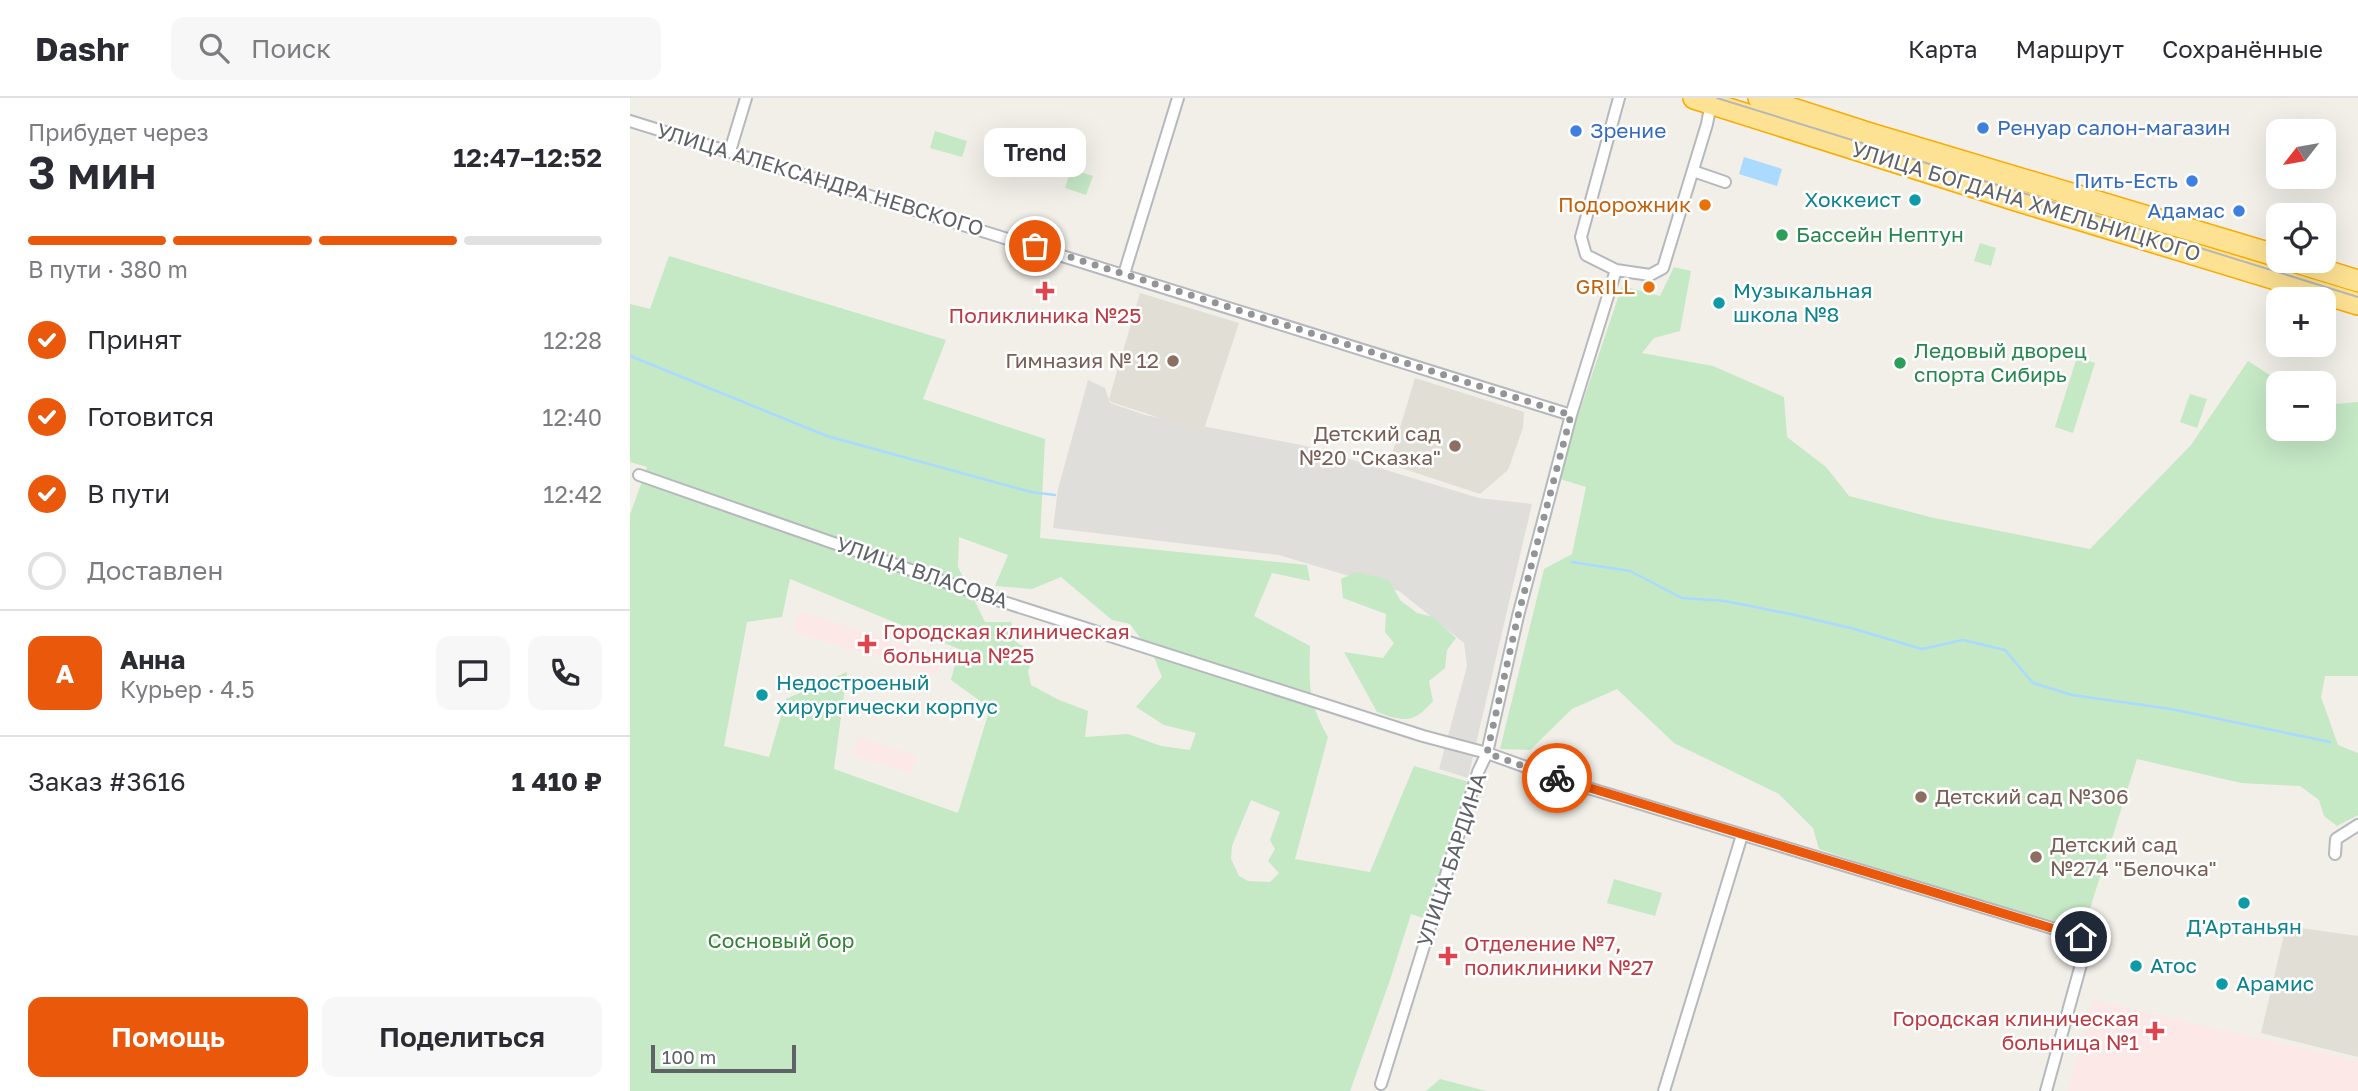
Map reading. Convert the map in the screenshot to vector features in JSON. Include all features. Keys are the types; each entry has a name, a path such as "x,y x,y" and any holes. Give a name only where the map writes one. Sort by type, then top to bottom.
{"highway":[{"name":"УЛИЦА БОГДАНА ХМЕЛЬНИЦКОГО","path":"1759,98 2266,252"},
{"name":"УЛИЦА БОГДАНА ХМЕЛЬНИЦКОГО","path":"1702,101 2358,304"},
{"path":"2332,273 2358,281"}],"street":[{"path":"730,151 746,98"},
{"path":"1124,274 1178,98"},
{"path":"1619,98 1581,237 1586,255 1616,270 1650,275 1663,268 1693,171 1702,101"},
{"name":"УЛИЦА АЛЕКСАНДРА НЕВСКОГО","path":"630,121 1571,415"},
{"path":"1693,171 1725,181"},
{"name":"УЛИЦА БАРДИНА","path":"1381,1084 1478,772 1487,753 1518,616 1571,415 1616,270"},
{"name":"УЛИЦА ВЛАСОВА","path":"639,475 985,596 1423,736 1487,753 1565,781 2088,939 2046,1091"},
{"path":"2335,854 2336,839 2358,825"},
{"path":"1664,1091 1742,835"}],"shaded area":[{"name":"Гимназия № 12","path":"1140,293 1239,323 1203,432 1111,402 1109,399"},
{"name":"Детский сад №20 \"Сказка\"","path":"1415,378 1524,412 1523,428 1508,470 1480,494 1389,464"},
{"path":"1088,380 1105,388 1110,403 1145,415 1306,446 1479,498 1532,504 1468,778 1439,769 1467,666 1464,643 1399,591 1279,555 1053,528 1058,489"},
{"name":"Городская клиническая больница №25","path":"799,611 942,657 936,676 793,631"},
{"path":"859,737 917,756 911,774 853,755"},
{"path":"2286,926 2358,936 2358,1057 2261,1033"},
{"name":"Городская клиническая больница №1","path":"2093,1000 2358,1061 2358,1091 2068,1091"}],"green space":[{"path":"935,131 967,141 962,157 930,148"},
{"path":"1071,169 1093,176 1086,195 1065,188"},
{"path":"1980,243 1996,248 1991,266 1974,261"},
{"name":"Сосновый бор","path":"669,256 946,340 923,399 1045,439 1040,538 1307,565 1310,581 1272,573 1254,616 1310,646 1311,693 1328,737 1295,859 1370,872 1414,766 1469,782 1429,920 1411,914 1350,1091 630,1091 630,515 647,467 630,462 630,304 650,309","holes":["959,537 1008,555 995,586 1032,589 1061,577 1112,620 1130,624 1154,657 1162,677 1136,707 1164,725 1196,733 1190,750 1161,746 1128,734 1085,737 1088,711 1031,685 1028,671 1035,652 1017,643 1011,622 985,622 958,567","790,579 959,649 951,680 990,708 958,813 834,769 847,672 786,699 769,757 724,746 747,622 782,617","1251,800 1280,812 1270,840 1275,849 1268,861 1279,873 1270,882 1248,881 1239,876 1231,859 1232,846"]},
{"path":"1674,267 1691,271 1680,331 1654,338 1642,353 1713,366 1784,397 1787,437 1826,467 1849,496 1934,518 2090,549 2191,445 2248,361 2266,373 2266,441 2336,441 2336,404 2358,402 2358,676 2325,676 2321,697 2338,745 2358,753 2358,815 2337,826 2324,816 2319,800 2300,786 2241,783 2137,759 2081,937 1819,849 1813,828 1779,794 1674,743 1617,689 1572,709 1530,750 1500,749 1544,569 1572,554 1586,487 1557,478 1622,286 1660,296"},
{"path":"2077,357 2095,363 2073,433 2055,427"},
{"path":"2190,394 2207,399 2197,428 2180,422"},
{"path":"1357,572 1389,580 1400,600 1417,613 1433,617 1456,638 1447,650 1445,668 1429,681 1433,701 1414,717 1402,719 1377,712 1344,652 1383,658 1394,643 1385,632 1386,614 1343,598 1341,579"},
{"path":"1614,879 1662,893 1655,916 1607,903"},
{"path":"1440,1079 1486,1091 1426,1091"}],"water":[{"path":"1744,157 1782,169 1777,186 1739,174"}],"waterway":[{"path":"630,356 827,436 1031,492 1055,495"},
{"path":"1572,562 1630,571 1682,598 1725,601 1795,615 1922,649 1963,640 2005,650 2033,683 2072,695 2171,709 2330,742"}],"tram line":[{"path":"1717,98 2358,297"}],"way so far":[{"path":"1035,246 1571,415 1518,616 1487,753 1557,778"}],"place":[{"name":"Ренуар салон-магазин","path":"1983,128"},
{"name":"Зрение","path":"1576,131"},
{"name":"Пить-Есть","path":"2192,181"},
{"name":"Хоккеист","path":"1915,200"},
{"name":"Подорожник","path":"1705,205"},
{"name":"Адамас","path":"2239,211"},
{"name":"Бассейн Нептун","path":"1782,235"},
{"name":"Trend","path":"1035,246"},
{"name":"GRILL","path":"1649,287"},
{"name":"Поликлиника №25","path":"1045,291"},
{"name":"Музыкальная школа №8","path":"1719,303"},
{"name":"Гимназия № 12","path":"1173,361"},
{"name":"Ледовый дворец спорта Сибирь","path":"1900,363"},
{"name":"Детский сад №20 \"Сказка\"","path":"1455,446"},
{"name":"Городская клиническая больница №25","path":"867,644"},
{"name":"Недостроеный хирургически корпус","path":"762,695"},
{"name":"Детский сад №306","path":"1921,797"},
{"name":"Детский сад №274 \"Белочка\"","path":"2036,857"},
{"name":"Д'Артаньян","path":"2244,903"},
{"name":"Отделение №7, поликлиники №27","path":"1448,956"},
{"name":"Атос","path":"2136,966"},
{"name":"Арамис","path":"2222,984"},
{"name":"Городская клиническая больница №1","path":"2155,1031"}],"route":[{"path":"1557,778 2081,937"}]}
